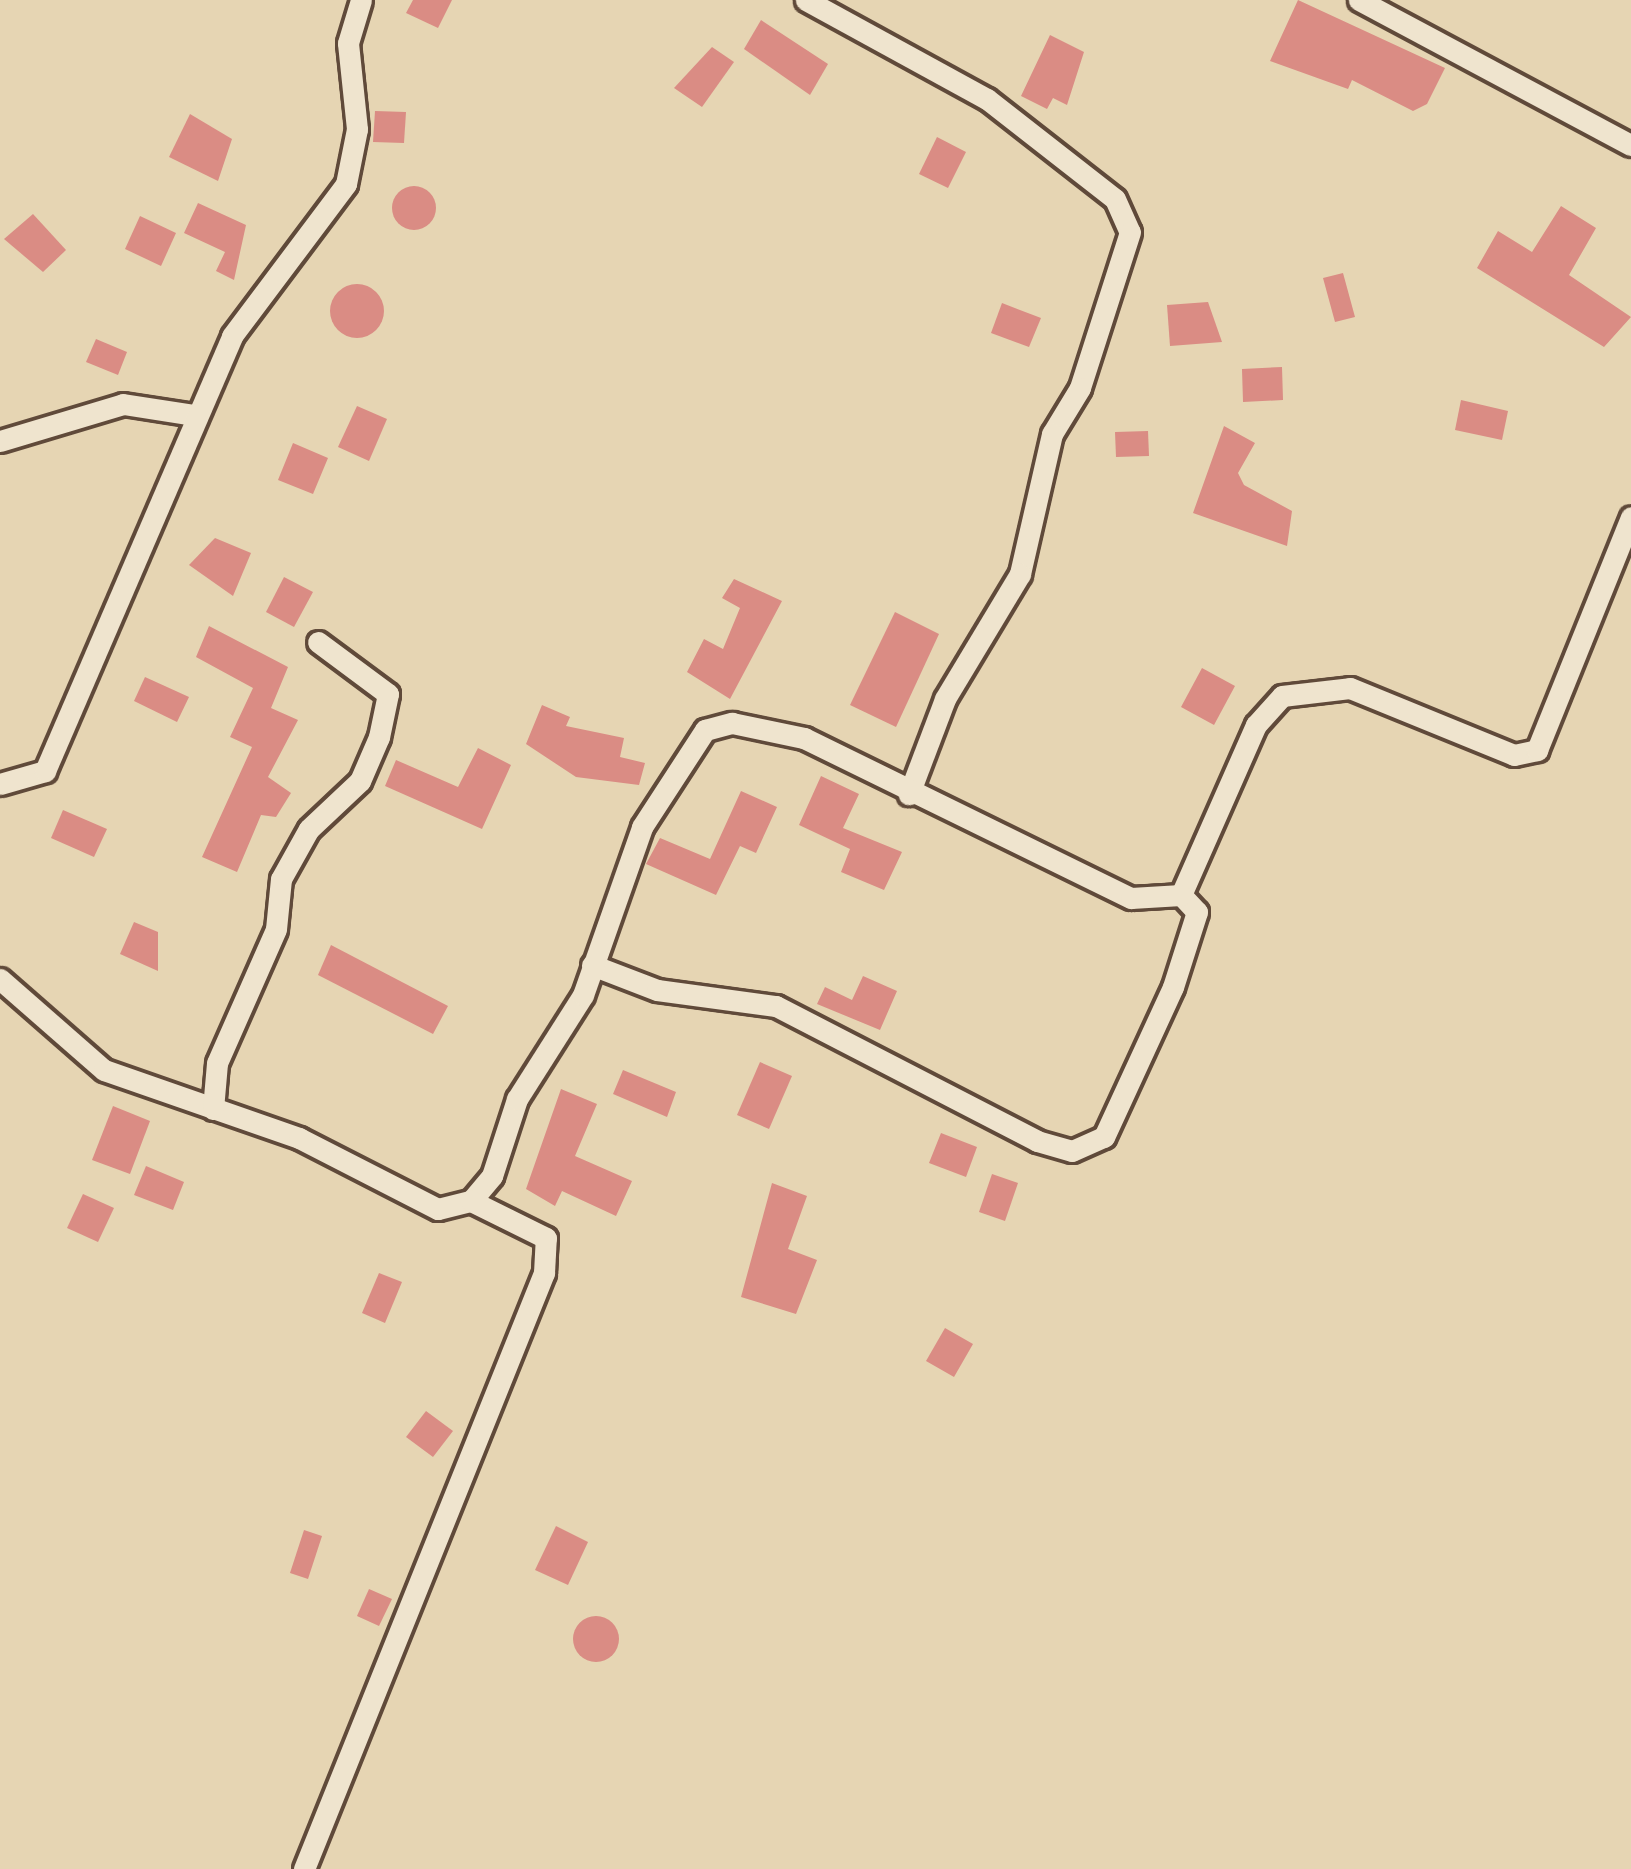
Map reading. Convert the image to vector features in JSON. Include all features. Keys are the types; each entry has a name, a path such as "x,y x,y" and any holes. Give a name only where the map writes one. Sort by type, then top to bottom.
{"street":[{"path":"0,784 45,771 193,415 263,282 346,184 357,129 349,43 362,0"},
{"path":"806,0 987,99 1115,199 1130,232 1080,388 1052,434 1020,574 946,699 909,794"},
{"path":"1359,0 1631,145"},
{"path":"0,442 123,404 193,415"},
{"path":"1181,895 1244,742 1282,696 1350,688 1514,755 1537,750 1631,517"},
{"path":"213,1109 217,1064 276,929 280,879 309,829 360,781 379,737 388,694 318,642"},
{"path":"471,1202 592,965 642,826 691,738 731,722 804,738 909,794 1131,898 1181,895"},
{"path":"592,965 657,991 776,1006 1072,1151 1104,1137 1173,987 1196,912 1181,895"},
{"path":"0,979 104,1070 213,1109 438,1208 471,1202 546,1238 544,1274 304,1869"}],"building":[{"path":"413,0 452,0 438,28 406,13"},
{"path":"1298,0 1445,68 1427,104 1413,111 1352,80 1348,89 1270,61"},
{"path":"761,20 828,64 810,95 744,49"},
{"path":"1050,35 1084,52 1067,105 1053,98 1047,109 1021,96"},
{"path":"712,47 734,62 702,107 674,88"},
{"path":"375,111 406,112 404,143 373,142"},
{"path":"190,114 232,139 218,181 169,157"},
{"path":"937,137 966,152 948,188 919,174"},
{"path":"414,186 430,192 436,208 430,224 414,230 398,224 392,208 398,192"},
{"path":"198,203 246,225 234,280 216,271 225,252 184,233"},
{"path":"1561,206 1596,228 1569,275 1631,317 1604,347 1477,268 1498,231 1532,252"},
{"path":"33,214 66,250 43,272 4,239"},
{"path":"140,216 176,233 161,266 125,249"},
{"path":"1343,273 1355,317 1335,322 1323,278"},
{"path":"357,284 376,292 384,311 376,330 357,338 338,330 330,311 338,292"},
{"path":"1208,302 1222,342 1170,346 1167,305"},
{"path":"1002,303 1041,318 1029,347 991,333"},
{"path":"96,339 127,352 118,375 86,362"},
{"path":"1282,367 1283,400 1243,402 1242,369"},
{"path":"1461,400 1508,411 1502,440 1455,430"},
{"path":"357,406 387,419 369,461 338,447"},
{"path":"1224,426 1255,443 1238,473 1244,485 1292,511 1287,546 1193,513"},
{"path":"1148,431 1149,456 1116,457 1115,432"},
{"path":"293,443 328,458 313,494 278,480"},
{"path":"215,538 251,553 233,596 189,565"},
{"path":"284,577 313,592 294,627 266,612"},
{"path":"734,579 782,601 730,699 687,672 704,639 723,649 740,608 722,598"},
{"path":"895,612 939,634 896,727 850,705"},
{"path":"209,626 288,667 271,708 298,720 268,777 291,793 276,817 261,815 237,872 202,857 252,747 230,737 253,688 196,657"},
{"path":"1202,668 1235,686 1214,725 1181,707"},
{"path":"145,677 189,697 177,722 134,701"},
{"path":"542,705 570,717 566,726 624,738 620,757 645,763 639,785 576,777 526,744"},
{"path":"478,748 511,765 482,829 385,786 396,760 458,787"},
{"path":"821,776 859,794 843,828 902,852 884,890 841,872 850,849 799,825"},
{"path":"741,791 777,807 756,853 740,846 716,895 646,864 660,838 710,859"},
{"path":"63,810 107,829 94,857 51,838"},
{"path":"134,922 158,932 158,971 120,954"},
{"path":"331,945 448,1006 433,1034 318,975"},
{"path":"863,976 897,991 880,1030 817,1004 825,987 852,1000"},
{"path":"760,1062 792,1076 769,1129 737,1115"},
{"path":"623,1070 676,1092 667,1117 613,1094"},
{"path":"561,1089 597,1104 575,1156 632,1181 616,1216 562,1191 555,1206 526,1189"},
{"path":"113,1106 150,1121 130,1174 92,1160"},
{"path":"941,1133 977,1147 966,1177 929,1163"},
{"path":"146,1166 184,1182 173,1210 134,1195"},
{"path":"992,1174 1018,1183 1005,1221 979,1212"},
{"path":"772,1183 807,1196 788,1249 817,1260 796,1314 741,1297"},
{"path":"83,1194 114,1208 98,1242 67,1228"},
{"path":"379,1273 402,1282 385,1323 362,1313"},
{"path":"945,1328 973,1344 954,1377 926,1361"},
{"path":"426,1411 453,1431 433,1457 406,1437"},
{"path":"556,1526 588,1542 568,1585 535,1570"},
{"path":"304,1530 322,1536 308,1579 290,1573"},
{"path":"369,1589 392,1599 379,1626 357,1616"},
{"path":"596,1616 612,1623 619,1639 612,1655 596,1662 580,1655 573,1639 580,1623"}]}
